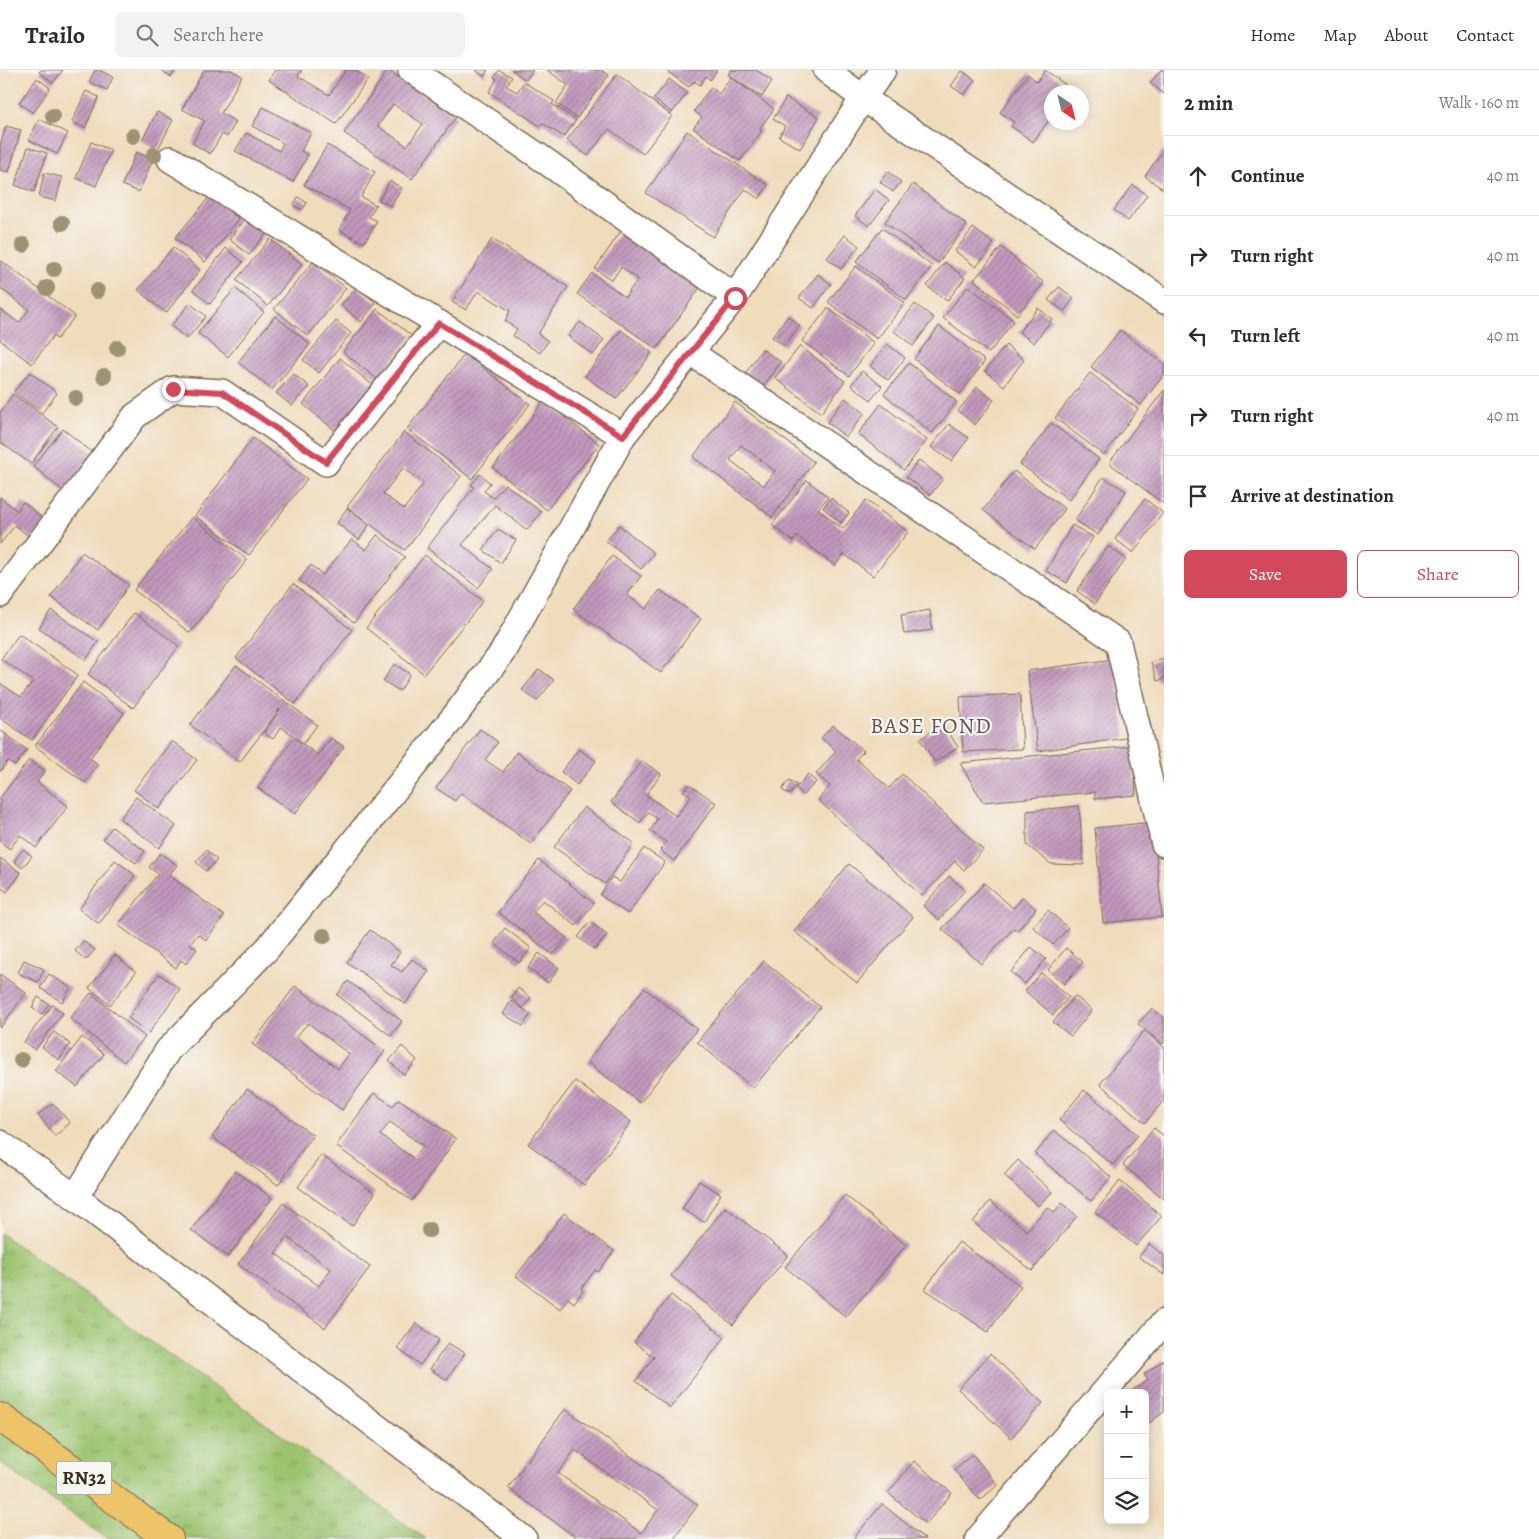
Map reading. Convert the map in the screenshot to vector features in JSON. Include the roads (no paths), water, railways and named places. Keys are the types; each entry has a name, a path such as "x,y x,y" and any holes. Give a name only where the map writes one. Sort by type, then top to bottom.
{"main road":[{"name":"RN32","path":"0,1418 169,1539"}],"street":[{"path":"411,70 537,155 735,298"},
{"path":"826,70 862,98 1164,301"},
{"path":"75,1197 168,1050 267,950 456,714 502,653 623,436 735,298 862,98 883,70"},
{"path":"170,158 623,436"},
{"path":"0,595 135,416 173,389 222,392 326,462 439,323"},
{"path":"690,352 1118,642 1164,844"},
{"path":"0,1143 75,1197 524,1539"},
{"path":"978,1539 1164,1322"}],"district":[{"name":"BASE FOND","path":"931,726"}]}
